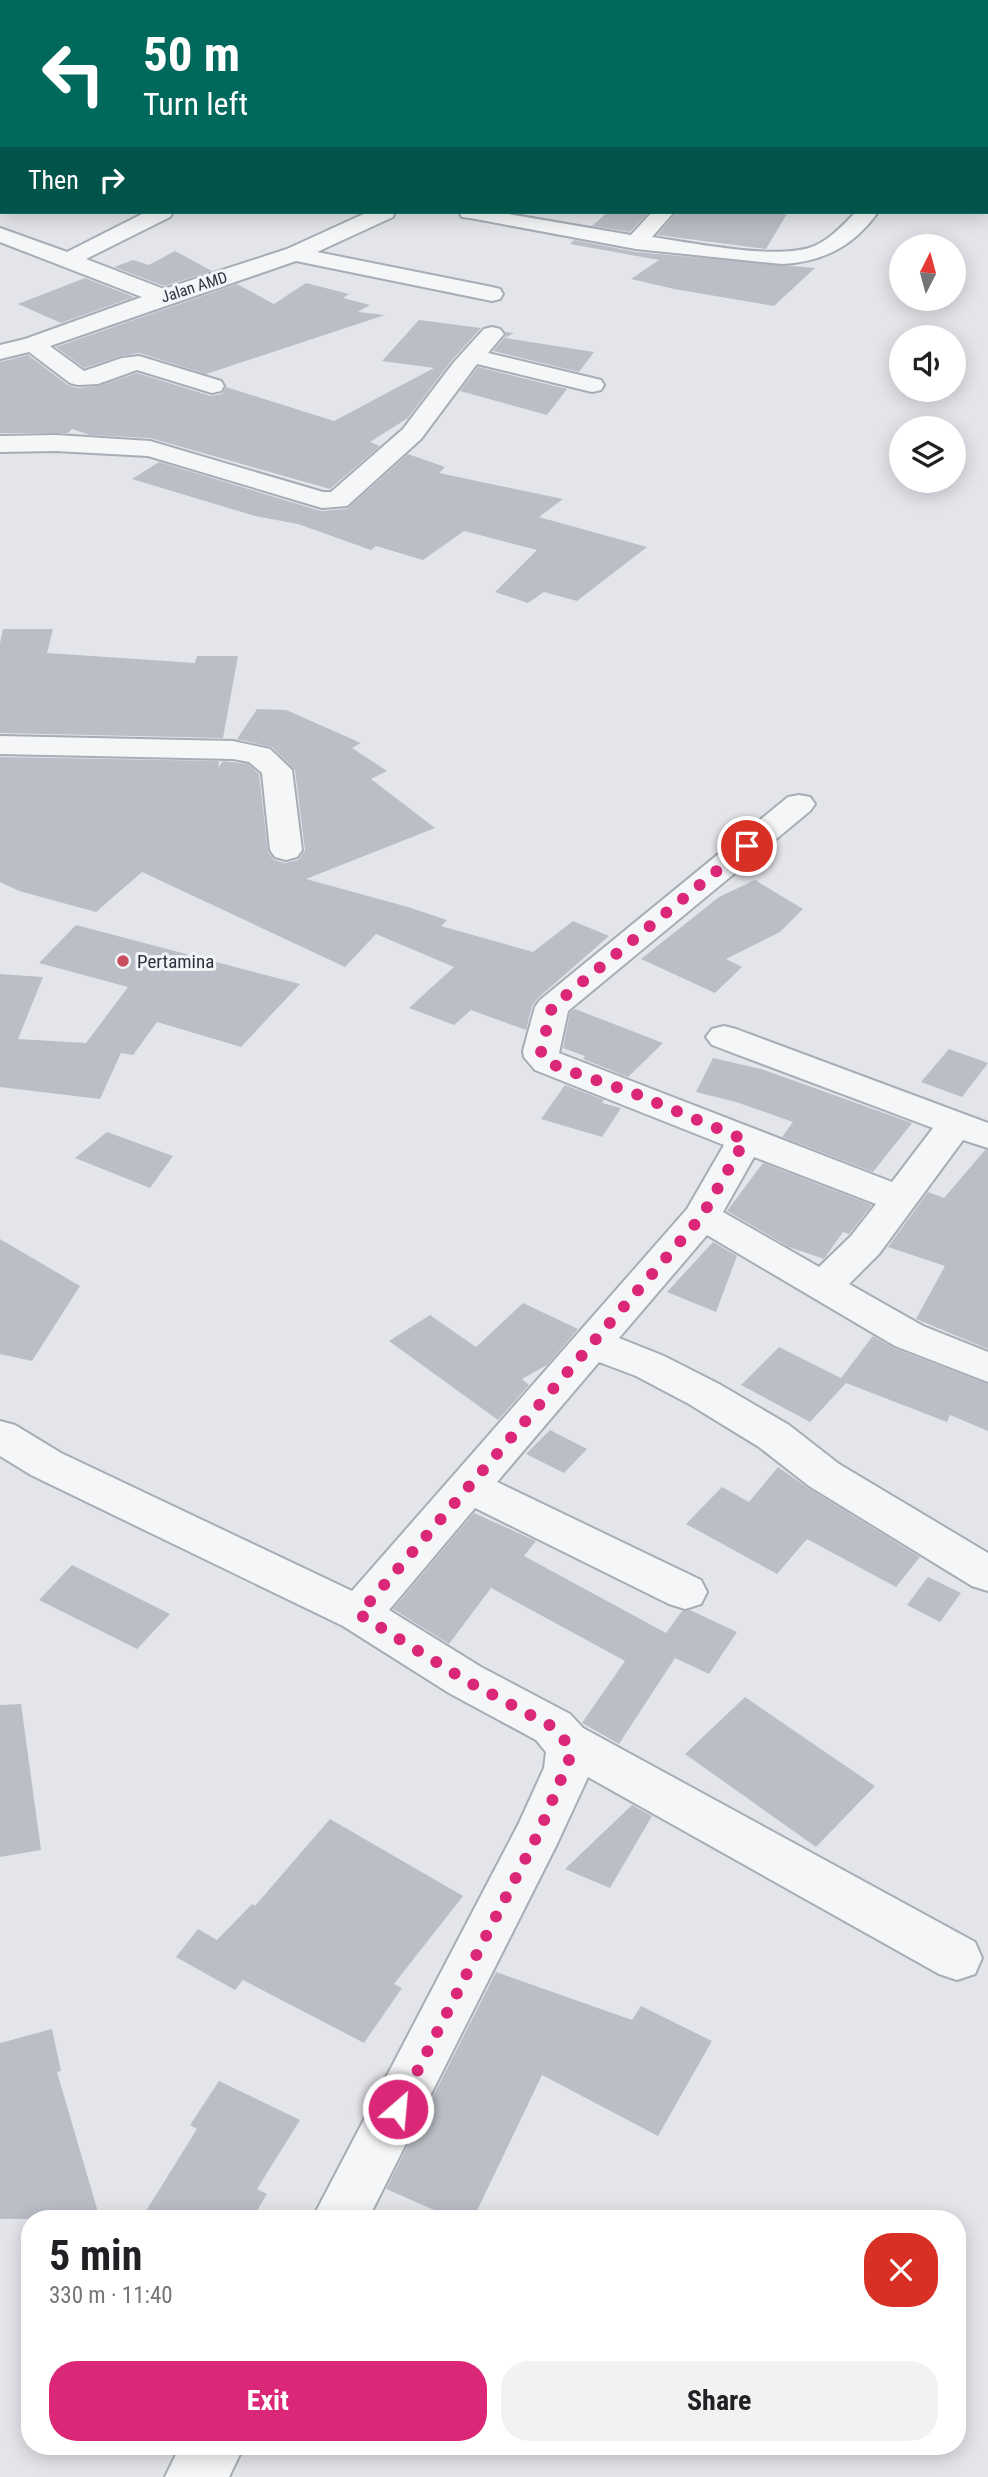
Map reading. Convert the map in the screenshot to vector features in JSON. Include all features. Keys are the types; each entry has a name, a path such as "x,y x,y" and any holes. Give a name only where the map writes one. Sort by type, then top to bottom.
{"street":[{"path":"70,259 158,214"},
{"name":"Jalan AMD","path":"0,352 33,344 163,297 295,254 381,214"},
{"path":"481,214 636,242 736,254 807,256 826,250 842,240 865,214"},
{"path":"636,242 662,214"},
{"path":"2,223 70,259 163,297"},
{"path":"295,254 492,294"},
{"path":"0,444 56,443 150,449 322,500 338,500 412,433 492,334"},
{"path":"33,344 78,379 89,379 130,363 139,363 212,386"},
{"path":"472,356 592,385"},
{"path":"0,745 233,750 259,755 276,770 286,850"},
{"path":"799,804 552,1007 541,1051 542,1057 558,1067 631,1092 745,1140 900,1199"},
{"path":"724,1037 972,1130 900,1199 865,1245 822,1287"},
{"path":"359,1614 702,1216 745,1140"},
{"path":"702,1216 909,1336 988,1368"},
{"path":"592,1343 650,1366 715,1401 774,1436 824,1475 988,1574"},
{"path":"0,1436 46,1464 359,1614 465,1680 553,1727 566,1742 571,1755 568,1768 540,1830 344,2210"},
{"path":"467,1486 685,1592"},
{"path":"566,1742 957,1958"},
{"path":"195,2477 209,2455"}],"building":[{"path":"606,214 647,214 630,232 592,226"},
{"path":"675,214 787,214 766,249 657,235"},
{"path":"574,240 636,252 815,268 774,306 631,279 659,260 570,244"},
{"path":"175,251 212,271 164,286 114,267 133,260 149,265"},
{"path":"85,278 134,297 61,323 18,304"},
{"path":"306,283 349,294 343,298 370,305 358,312 385,315 206,374 139,353 84,368 56,347 237,284 274,304"},
{"path":"419,320 481,328 452,360 408,418 370,442 380,446 330,489 150,438 90,435 72,429 68,433 0,433 0,362 28,355 68,385 77,388 99,386 137,373 211,396 222,394 226,387 334,421 434,368 382,361"},
{"path":"506,332 514,333 505,338 594,352 579,372 493,351 506,336"},
{"path":"478,367 567,389 547,415 460,391"},
{"path":"408,454 445,467 439,473 563,499 539,517 647,547 577,601 544,592 528,603 495,592 537,550 464,531 423,560 376,546 371,550 298,524 255,516 132,479 159,462 321,511 347,509"},
{"path":"3,629 53,629 47,653 195,663 197,656 238,656 223,738 0,733 0,643"},
{"path":"257,709 286,710 361,743 352,748 387,771 371,779 435,828 306,879 408,907 447,920 441,926 533,952 573,921 609,936 538,998 532,1006 526,1030 471,1010 454,1025 409,1008 454,967 376,934 345,967 142,872 96,912 19,891 0,882 0,757 219,761 218,768 223,761 248,764 259,774 268,852 274,860 285,863 298,860 305,850 295,770 272,747 237,739"},
{"path":"755,880 803,909 780,932 726,959 742,967 715,993 641,959 719,897"},
{"path":"76,925 300,984 241,1047 157,1022 133,1055 121,1053 100,1099 0,1087 0,974 43,977 18,1039 86,1043 128,987 39,963"},
{"path":"575,1009 663,1043 628,1077 563,1048 570,1012"},
{"path":"949,1049 988,1063 962,1097 921,1082"},
{"path":"713,1058 761,1069 912,1123 873,1172 782,1137 793,1122 736,1102 696,1092"},
{"path":"565,1085 604,1100 602,1103 621,1108 602,1137 541,1119"},
{"path":"107,1132 173,1156 150,1188 75,1158"},
{"path":"985,1150 988,1150 988,1349 916,1319 945,1266 888,1247 928,1192 944,1198"},
{"path":"763,1163 872,1205 849,1234 843,1232 824,1259 789,1247 727,1211"},
{"path":"0,1239 80,1286 32,1361 0,1354"},
{"path":"713,1242 737,1256 716,1312 667,1292"},
{"path":"523,1303 578,1329 547,1365 522,1379 529,1385 498,1420 389,1341 430,1315 476,1347"},
{"path":"873,1336 894,1348 988,1384 988,1431 950,1415 947,1422 846,1383 810,1422 741,1385 779,1347 841,1378"},
{"path":"550,1430 587,1449 564,1473 526,1454"},
{"path":"778,1467 920,1557 896,1587 807,1539 777,1574 686,1524 722,1487 749,1502"},
{"path":"474,1513 536,1541 524,1556 666,1633 682,1611 690,1610 737,1632 709,1674 675,1658 619,1744 582,1723 625,1661 491,1588 449,1644 393,1609"},
{"path":"72,1565 170,1614 137,1649 39,1600"},
{"path":"928,1577 961,1593 940,1622 907,1605"},
{"path":"745,1697 875,1786 816,1847 685,1754"},
{"path":"21,1704 41,1850 0,1857 0,1705"},
{"path":"632,1805 652,1816 610,1888 565,1869"},
{"path":"330,1819 463,1896 394,1984 402,1988 364,2043 243,1980 235,1990 176,1957 198,1929 217,1940 252,1904 255,1906"},
{"path":"496,1972 632,2020 641,2006 712,2041 658,2136 542,2075 477,2210 434,2210 386,2189"},
{"path":"52,2029 61,2071 57,2072 97,2210 21,2210 21,2219 0,2219 0,2043"},
{"path":"219,2081 300,2120 257,2189 267,2194 257,2210 147,2210 197,2129 190,2125"}],"place":[{"name":"Pertamina","path":"123,961"}],"route":[{"path":"398,2109 540,1830 568,1768 571,1755 566,1742 553,1727 465,1680 359,1614 702,1216 745,1140 631,1092 558,1067 542,1057 541,1051 552,1007 747,846"}]}
